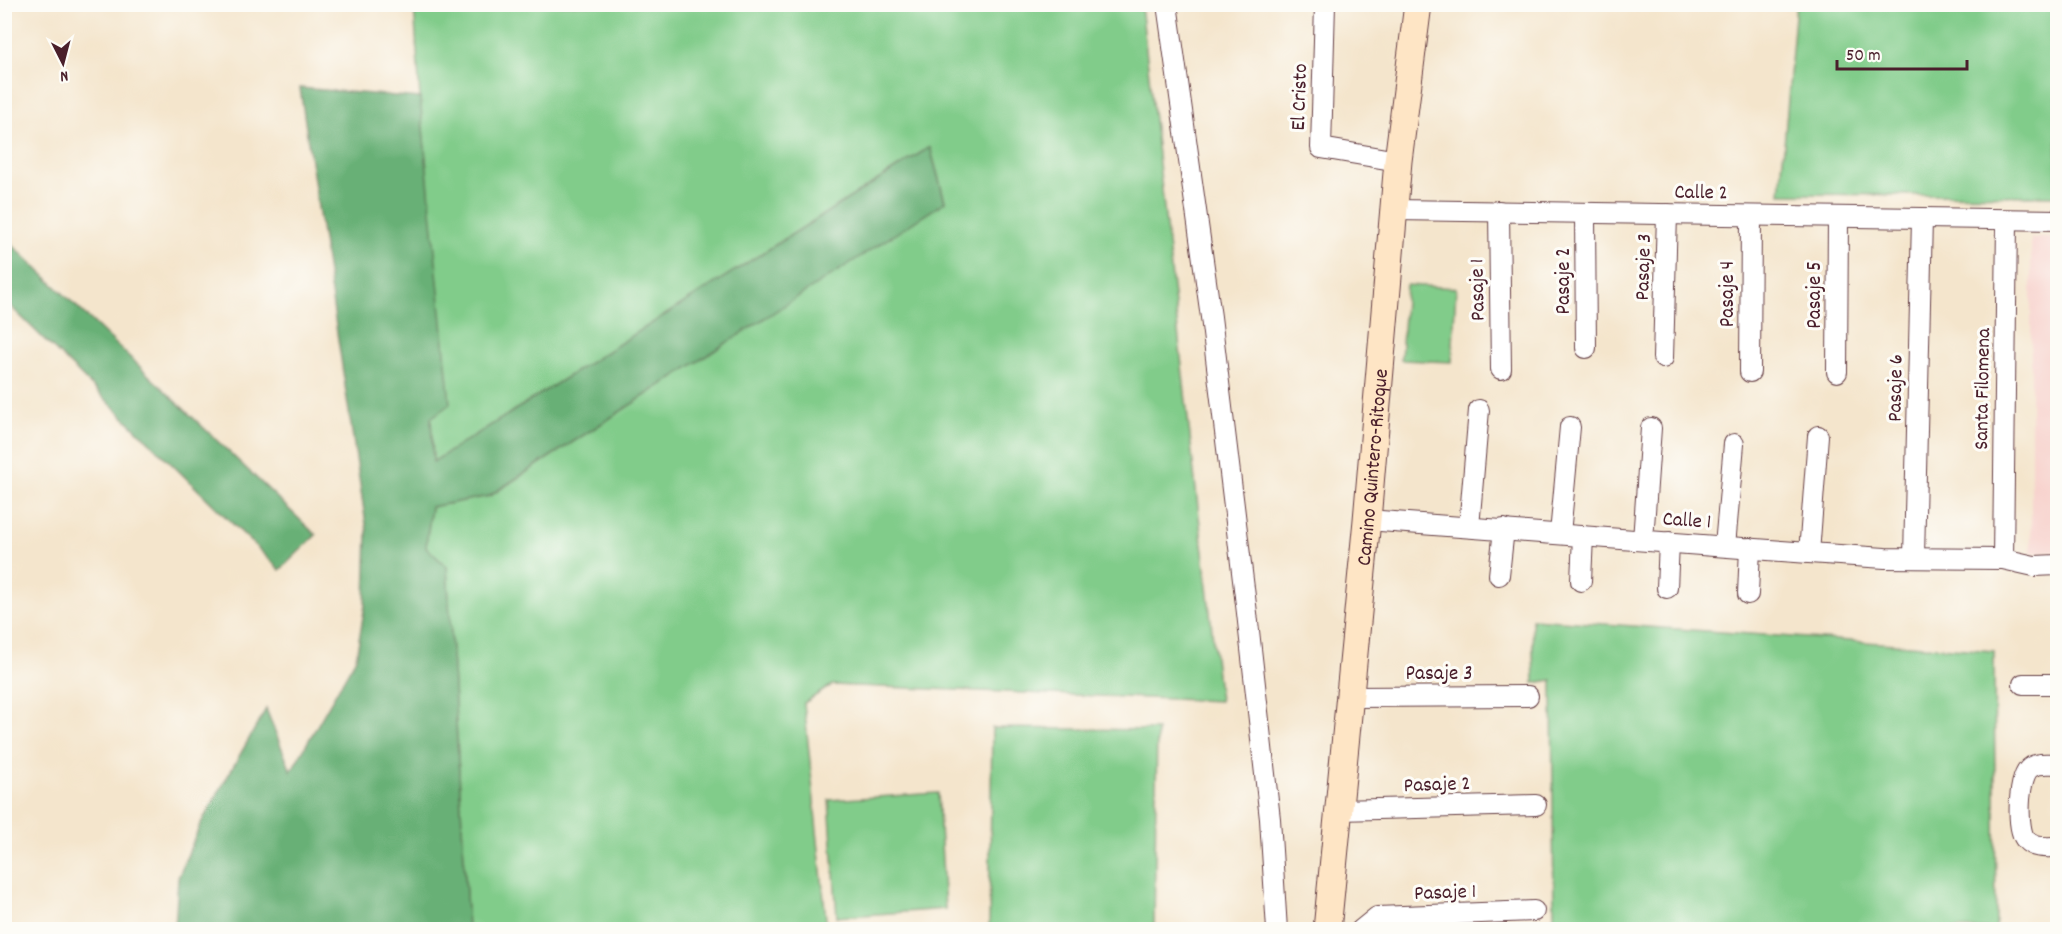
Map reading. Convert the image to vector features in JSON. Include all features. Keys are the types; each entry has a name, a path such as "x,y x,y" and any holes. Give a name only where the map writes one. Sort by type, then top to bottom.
{"main road":[{"name":"Camino Quintero-Ritoque","path":"1327,930 1367,520 1398,161 1418,4"}],"street":[{"path":"1167,4 1211,317 1247,613 1270,819 1277,930"},
{"name":"El Cristo","path":"1325,4 1321,148 1398,161"},
{"name":"Calle 2","path":"1394,210 2058,220"},
{"name":"Pasaje 1","path":"1500,211 1501,369"},
{"name":"Pasaje 2","path":"1586,213 1586,348"},
{"name":"Pasaje 3","path":"1664,358 1667,214"},
{"name":"Pasaje 4","path":"1750,372 1751,216"},
{"name":"Pasaje 5","path":"1837,372 1838,217"},
{"name":"Pasaje 6","path":"1914,557 1922,219"},
{"name":"Santa Filomena","path":"2003,559 2007,220"},
{"path":"1469,527 1479,410"},
{"path":"1560,534 1569,427"},
{"path":"1643,540 1651,428"},
{"path":"1809,553 1818,436"},
{"path":"1725,546 1734,444"},
{"name":"Calle 1","path":"1367,520 1809,553 2003,559 2034,566 2058,565"},
{"path":"1500,575 1504,529"},
{"path":"1581,581 1583,536"},
{"path":"1667,588 1669,542"},
{"path":"1748,594 1750,548"},
{"path":"2023,684 2058,684"},
{"name":"Pasaje 3","path":"1350,697 1528,696"},
{"path":"2058,764 2037,764 2024,775 2020,826 2023,837 2036,846 2058,847"},
{"name":"Pasaje 2","path":"1339,810 1536,805"},
{"name":"Pasaje 1","path":"1361,930 1377,917 1534,911"}],"shaded area":[{"path":"2031,238 2057,238 2057,552 2031,553"}],"green space":[{"path":"1796,4 2057,5 2057,196 1780,194"},
{"path":"414,5 1141,5 1220,701 832,685 804,703 827,929 468,929 447,567 426,547 431,507 490,496 945,201 930,147 433,462 431,417 449,404 420,98"},
{"path":"300,88 420,98 450,404 431,418 433,462 930,147 945,202 489,496 431,507 426,547 447,567 468,929 175,929 178,878 200,825 266,709 291,771 356,658 365,605 367,531"},
{"path":"5,238 316,535 280,570 5,301"},
{"path":"1406,285 1456,288 1452,362 1401,360"},
{"path":"1532,619 1994,651 1996,929 1554,929 1552,680 1534,683"},
{"path":"992,728 1157,730 1154,929 989,929"},
{"path":"938,793 945,909 837,917 829,800"}]}
